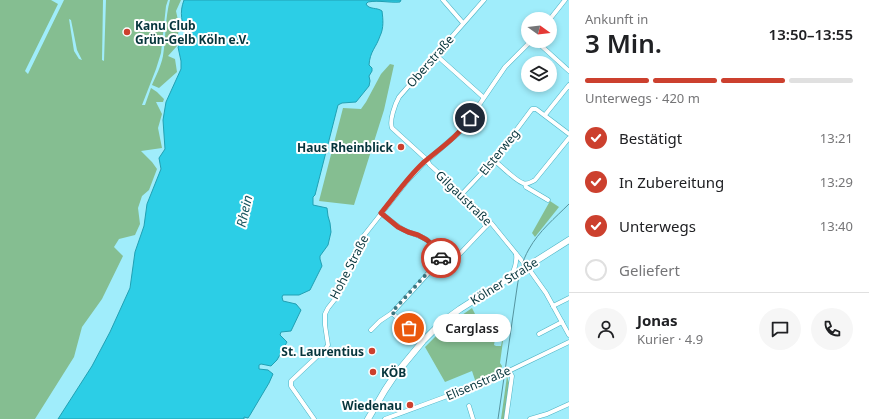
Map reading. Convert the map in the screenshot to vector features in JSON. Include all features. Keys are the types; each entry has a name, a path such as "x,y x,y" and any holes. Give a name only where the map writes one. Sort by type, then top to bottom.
{"main road":[{"name":"Kölner Straße","path":"368,419 392,379 423,341 441,323 526,266 569,240"}],"street":[{"path":"443,0 463,23"},
{"path":"556,12 565,0"},
{"name":"Oberstraße","path":"392,128 391,122 399,97 483,1"},
{"name":"Hohe Straße","path":"314,419 291,386 291,381 328,345 325,314 339,294 362,238 407,181 427,160 462,130 483,97 505,67 525,48"},
{"path":"544,48 569,71"},
{"path":"436,55 483,97"},
{"path":"569,85 545,115 569,134"},
{"name":"Elsterweg","path":"462,194 494,160 532,110 534,109 545,115"},
{"name":"Gilgaustraße","path":"392,128 490,222 546,293 569,335"},
{"path":"525,184 535,180 569,138"},
{"path":"494,160 525,184 529,190 548,200"},
{"path":"381,213 398,227 427,240 451,261 454,260 490,222"},
{"path":"511,277 516,265 516,254"},
{"path":"371,330 392,312 444,256"},
{"path":"554,306 569,298"},
{"path":"392,312 423,341"},
{"path":"539,334 562,322"},
{"name":"Elisenstraße","path":"385,419 488,381 569,342"},
{"path":"506,419 512,376 509,371"},
{"path":"530,419 547,414 569,404"},
{"path":"469,406 473,419"}],"green space":[{"path":"0,0 51,0 58,4 25,71 28,74 64,0 103,0 102,60 104,61 106,0 168,0 161,53 142,105 145,105 151,88 164,99 163,102 156,102 162,114 158,128 162,148 141,151 157,169 149,190 142,196 138,208 140,224 135,235 119,239 114,247 123,256 102,299 82,327 74,357 35,419 0,419","holes":["69,19 71,20 77,50 82,60 79,59 74,51"]},
{"path":"170,0 181,0 176,11 179,25 177,46 168,56 175,59 177,72 159,88 152,85 163,56 167,14"},
{"path":"390,64 394,65 384,110 354,205 319,201 343,108 361,109 381,74"},
{"path":"550,201 559,207 535,237 532,233"},
{"path":"472,308 489,342 492,338 495,339 494,345 501,346 503,341 500,363 502,366 501,372 476,383 472,371 445,382 425,347 452,322"},
{"path":"507,376 509,383 504,419 501,419"}],"water":[{"name":"Rhein","path":"184,0 401,0 400,2 372,1 366,4 369,7 382,11 383,20 383,27 370,60 369,65 372,68 372,71 369,76 369,86 356,102 342,103 338,105 315,195 313,197 313,205 327,208 331,232 328,245 320,256 322,266 310,290 299,295 283,295 282,297 283,301 296,304 301,310 291,331 281,332 280,335 287,342 277,360 271,366 259,365 259,369 268,370 273,374 248,418 58,419 92,366 110,332 130,288 135,252 144,226 147,204 161,169 159,158 165,149 163,120 166,102 181,69 178,47 186,35 181,13"}],"tram line":[{"path":"498,419 518,283 523,263 533,242 569,204"}],"way so far":[{"path":"409,328 392,312 441,258"}],"place":[{"name":"Kanu Club Grün-Gelb Köln e.V.","path":"127,32"},
{"name":"Haus Rheinblick","path":"401,147"},
{"name":"Carglass","path":"409,328"},
{"name":"St. Laurentius","path":"372,351"},
{"name":"KÖB","path":"373,372"},
{"name":"Wiedenau","path":"410,405"}],"route":[{"path":"441,258 444,256 427,240 398,227 381,213 414,173 462,130 470,118"}]}
